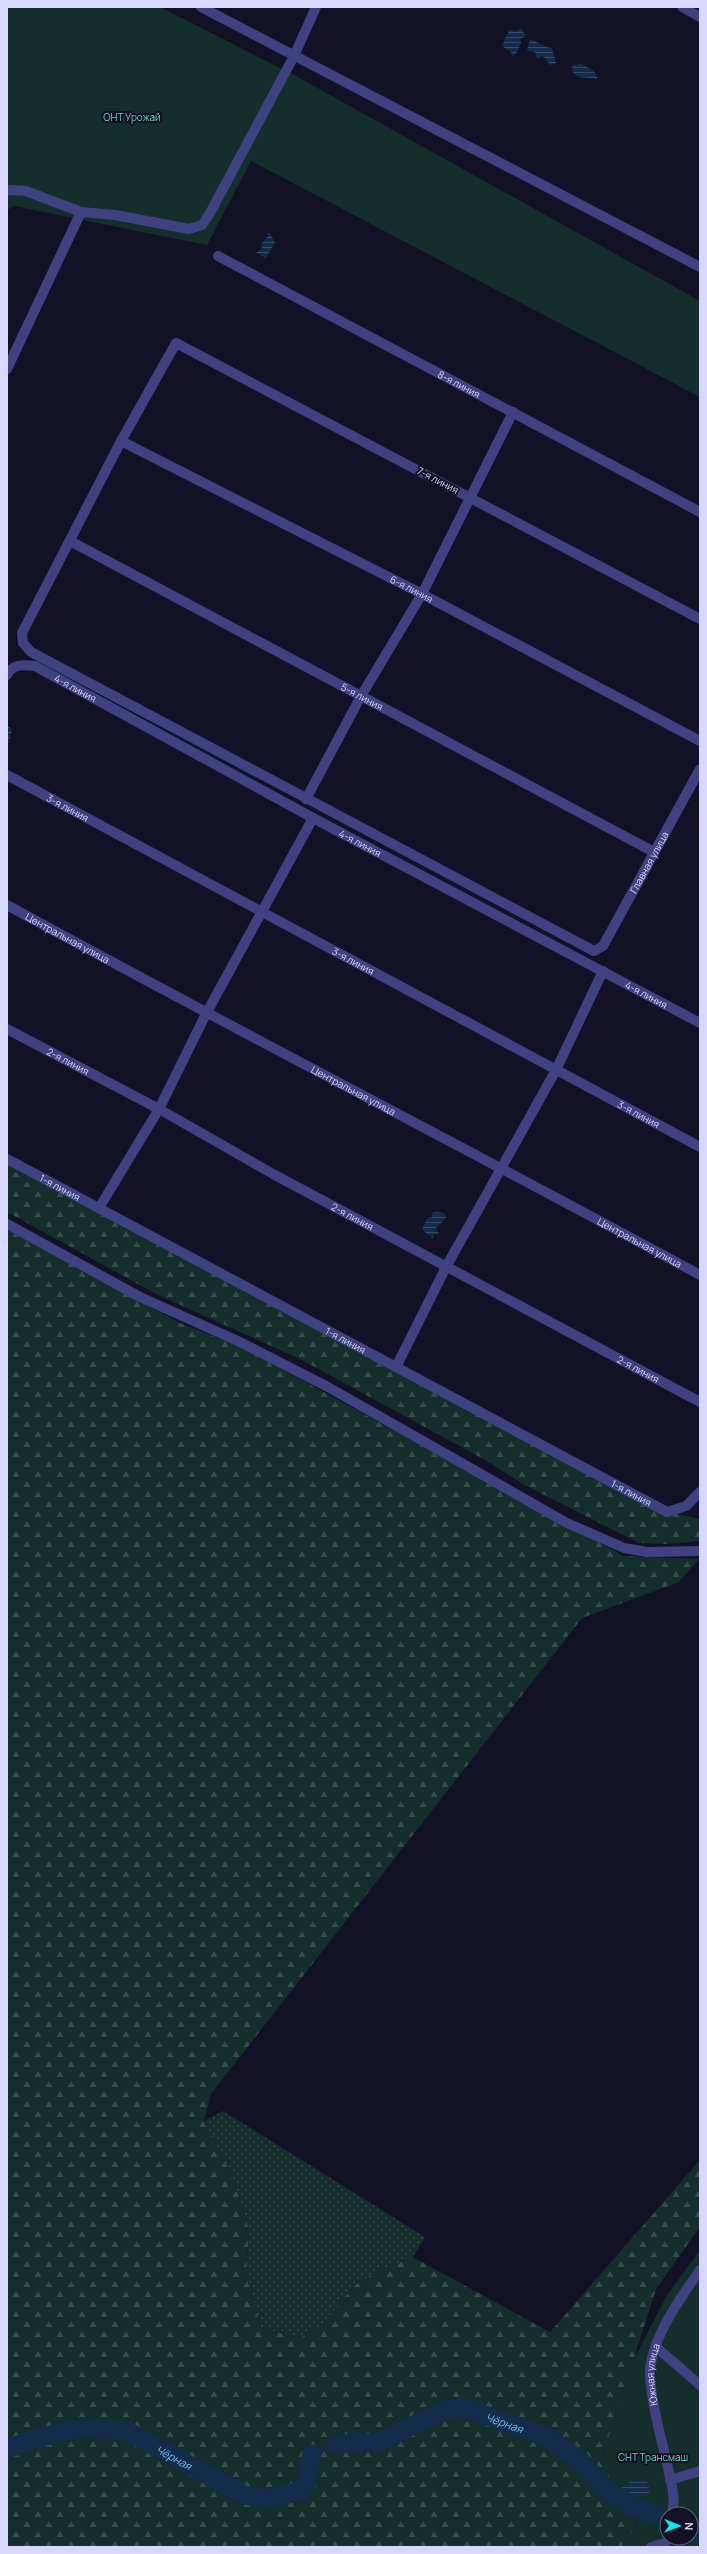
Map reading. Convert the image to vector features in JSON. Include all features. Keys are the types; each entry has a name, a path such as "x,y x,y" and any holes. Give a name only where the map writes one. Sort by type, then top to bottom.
{"street":[{"path":"201,7 700,267"},
{"path":"7,190 26,191 81,212 115,215 189,229 202,225 210,214 294,56 316,7"},
{"path":"682,7 700,16"},
{"path":"7,369 81,212"},
{"name":"8-я линия","path":"218,256 700,512"},
{"name":"7-я линия","path":"121,441 176,343 472,497 700,619"},
{"path":"121,441 22,634 23,644 30,652 306,798 361,696 422,594 472,497 513,412"},
{"name":"6-я линия","path":"121,441 422,594 700,741"},
{"name":"5-я линия","path":"70,541 654,852"},
{"name":"4-я линия","path":"7,675 9,671 20,664 35,666 313,818 700,1023"},
{"name":"Главная улица","path":"306,798 594,951 603,946 700,769"},
{"name":"3-я линия","path":"7,775 700,1147"},
{"path":"99,1208 159,1109 206,1014 313,818"},
{"name":"Центральная улица","path":"7,905 206,1014 503,1168 700,1275"},
{"path":"396,1367 446,1267 503,1168 556,1070 603,971"},
{"name":"2-я линия","path":"7,1029 159,1109 273,1174 700,1402"},
{"name":"1-я линия","path":"7,1159 668,1512 686,1506 700,1492"},
{"path":"7,1224 140,1297 240,1342 328,1387 573,1526 624,1548 655,1552 700,1551"},
{"name":"Южная улица","path":"672,2506 670,2480 658,2426 650,2370 656,2347 675,2306 700,2270"},
{"path":"656,2347 700,2385"},
{"path":"670,2480 700,2471"}],"green space":[{"name":"ОНТ Урожай","path":"7,7 160,7 296,76 700,301 700,397 251,161 207,245 14,206 7,210"},
{"path":"7,1165 671,1513 700,1519 700,1541 665,1544 640,1543 521,1483 487,1461 300,1359 156,1294 7,1212"},
{"path":"7,1230 180,1323 243,1348 624,1556 699,1559 679,1582 582,1618 211,2094 204,2121 232,2175 249,2230 246,2275 261,2328 300,2338 321,2326 354,2286 381,2269 413,2257 550,2332 700,2160 700,2227 656,2289 601,2461 637,2526 622,2546 7,2547"},
{"path":"223,2111 425,2237 413,2257 381,2269 354,2286 321,2326 300,2338 261,2328 246,2275 249,2230 232,2175 204,2121"},
{"name":"СНТ Трансмаш","path":"700,2250 700,2547 618,2547 622,2546 637,2526 601,2461 632,2363 667,2295"}],"water":[{"path":"521,28 526,36 520,39 521,43 516,54 512,57 511,52 502,46 509,30 517,31"},
{"path":"530,39 552,49 556,63 550,65 543,56 537,58 535,52 527,51"},
{"path":"581,64 594,71 598,79 578,77 573,73 572,65"},
{"path":"267,233 270,233 275,243 266,258 256,253 262,248 261,244 268,236"},
{"path":"7,725 12,730 7,747"},
{"path":"432,1213 444,1213 446,1218 436,1228 439,1234 434,1234 432,1240 431,1235 428,1235 422,1229 427,1219 432,1217"},
{"path":"633,2480 647,2482 650,2491 649,2495 622,2498 620,2495 621,2488"}],"waterway":[{"name":"Чёрная","path":"336,2445 354,2442 376,2443 441,2412 462,2407 544,2436 579,2459 614,2496 624,2500 632,2508 655,2514"},
{"name":"Чёрная","path":"7,2449 37,2438 82,2428 127,2431 244,2495 268,2499 300,2491 306,2483 312,2454"}]}
